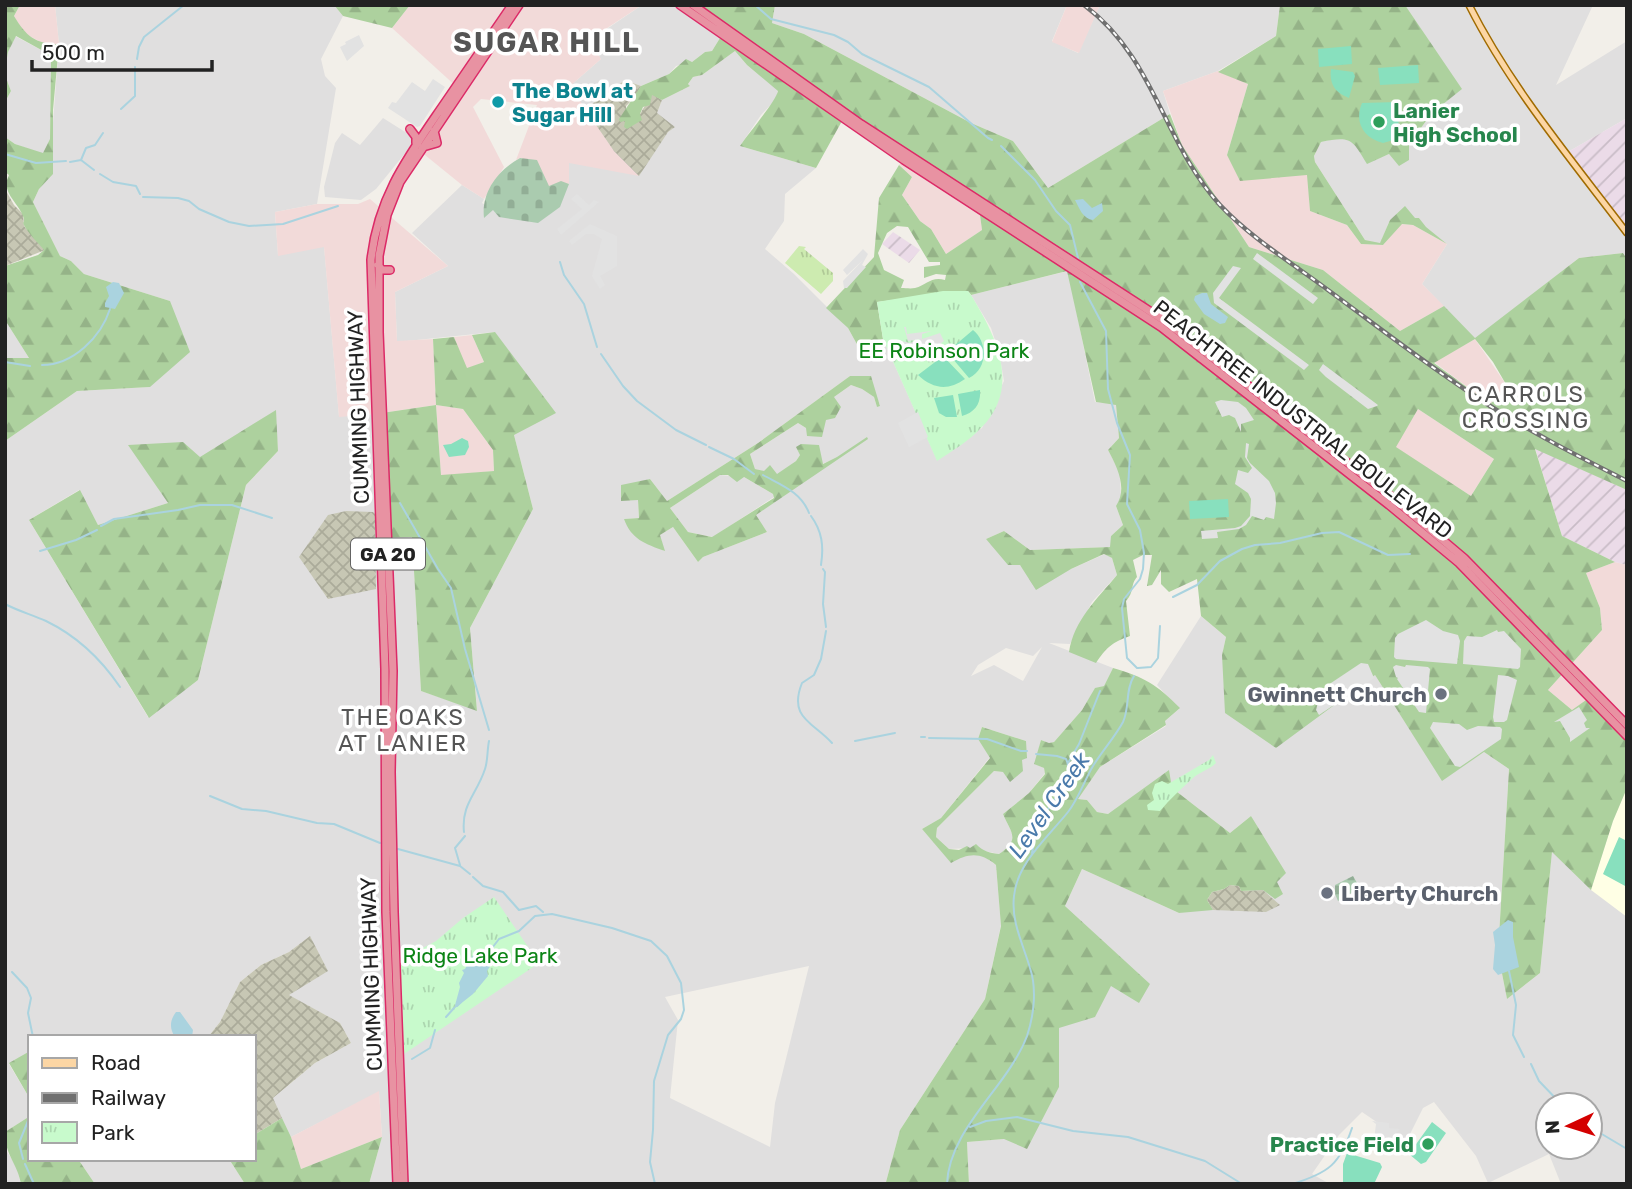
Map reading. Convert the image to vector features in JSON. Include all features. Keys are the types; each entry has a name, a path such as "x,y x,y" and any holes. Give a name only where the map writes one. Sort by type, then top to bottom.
{"highway":[{"name":"CUMMING HIGHWAY","path":"432,128 512,5"},
{"name":"CUMMING HIGHWAY","path":"397,1184 386,912 385,669 371,260 375,229 386,195 401,167 419,146 519,5"},
{"name":"PEACHTREE INDUSTRIAL BOULEVARD","path":"680,5 845,120 1161,327 1205,359 1459,563 1627,736"},
{"name":"PEACHTREE INDUSTRIAL BOULEVARD","path":"693,5 848,115 1165,321 1209,353 1394,499 1464,558 1627,725"},
{"path":"432,128 437,143 419,146 412,130 432,128"},
{"name":"CUMMING HIGHWAY","path":"404,1184 391,796 393,671 378,265 383,229 395,193 419,146"},
{"path":"378,265 382,270 390,270"},
{"path":"361,283 366,284 371,292"}],"main road":[{"path":"1469,5 1483,33 1527,103 1627,233"}],"shaded area":[{"path":"20,5 55,5 59,44 44,44 24,33 14,16"},
{"path":"55,5 334,5 343,16 321,59 325,76 336,88 317,204 275,212 278,255 324,246 339,416 375,414 380,538 412,536 421,691 477,710 470,628 533,509 514,435 495,332 397,342 395,292 448,266 412,233 462,185 484,199 482,203 493,210 569,184 569,163 657,113 662,100 690,86 688,84 693,77 702,75 735,51 747,65 778,90 776,99 761,115 740,146 816,168 785,194 784,221 765,249 848,328 859,348 883,339 937,460 982,428 1004,381 991,328 971,295 1068,271 1095,402 1116,404 1119,438 1108,450 1120,472 1121,499 1116,506 1123,525 1111,536 1111,547 1030,550 1004,531 986,539 1020,565 1026,573 1071,569 1105,554 1112,558 1117,575 1092,602 1070,644 1049,643 1113,668 1104,686 1095,689 1082,710 1054,742 1041,740 1035,764 1044,768 1045,773 1029,793 1003,814 1013,835 1006,850 999,854 970,848 949,849 936,837 937,828 994,771 1003,772 1022,760 1026,741 982,727 978,739 990,757 941,818 922,829 951,862 965,855 983,855 996,865 1001,925 985,999 900,1130 886,1182 369,1184 382,1137 379,1092 291,1137 272,1099 315,1063 351,1043 340,1023 288,995 310,936 289,952 261,965 240,982 220,1022 210,1035 28,1035 28,1052 9,1064 28,1096 28,1117 5,1132 5,441 77,391 150,387 170,301 84,274 71,261 60,256 33,202 39,189 52,135 59,44","holes":["850,376 876,396 880,405 877,407 874,397 851,385 834,397 826,420 806,428 798,423 750,454 755,469 777,475 800,455 818,449 822,464 837,458 866,438 755,515 767,532 703,557 698,562 673,527 660,535 664,551 624,519 639,518 638,500 644,481 650,479 667,501 758,443","275,411 278,451 246,485 198,680 148,717 29,520 79,490 98,525 168,503 129,445 200,458","1042,647 1023,681 994,665 971,676 978,665 1006,648 1033,656","809,966 775,1103 770,1147 670,1098 678,1020 665,997"]},
{"path":"410,5 642,5 589,40 601,59 570,86 614,151 639,176 569,163 569,184 561,182 549,187 525,160 516,160 537,105 481,99 473,107 504,167 484,199 462,185 415,147 458,88 392,28"},
{"path":"642,5 690,5 707,20 720,38 712,51 705,52 692,62 676,66 669,74 641,86 625,80 585,109 570,86 601,59 589,41"},
{"path":"775,5 1067,5 1052,41 1078,53 1100,5 1280,5 1276,36 1218,71 1163,91 1170,114 1048,188 1013,141 971,123 804,34 772,23"},
{"path":"1067,5 1100,5 1079,53 1052,42"},
{"path":"1405,5 1593,5 1556,85 1627,41 1627,118 1566,153 1623,228 1627,225 1627,259 1623,253 1579,258 1475,339 1422,284 1447,244 1425,227 1419,218 1390,220 1380,244 1365,240 1315,162 1314,156 1321,142 1343,137 1354,142 1367,163 1389,154 1399,165 1409,144 1432,113 1461,89"},
{"path":"359,35 364,46 347,61 340,47"},
{"path":"15,36 45,52 51,60 50,140 43,154 15,144 5,137 5,102 11,91 5,70 8,52"},
{"path":"1218,71 1248,84 1227,155 1308,175 1310,211 1347,225 1361,244 1383,245 1401,224 1413,225 1447,244 1422,284 1444,306 1400,331 1323,270 1249,247 1182,145 1163,91"},
{"path":"433,79 445,87 420,126 417,127 388,108 392,102 396,103 412,82 425,91"},
{"path":"625,80 641,86 626,106 626,124 640,114 652,94 662,100 657,113 675,127 668,132 639,176 614,151 585,109"},
{"path":"383,118 410,135 412,142 407,151 376,189 361,200 325,197 324,187 335,143 342,133 360,145"},
{"path":"1627,118 1627,225 1623,228 1566,153"},
{"path":"908,154 980,215 982,230 946,254 931,229 920,221 902,195 912,177 899,165"},
{"path":"5,189 23,214 24,226 45,250 5,266"},
{"path":"577,194 589,205 594,200 599,202 561,235 557,229 582,209 571,199"},
{"path":"370,199 448,266 395,292 397,341 433,339 436,405 339,417 324,247 278,256 275,212 317,204 358,204"},
{"path":"590,224 617,236 617,266 600,276 605,285 600,289 592,276 602,239 594,234 586,234 572,245 569,241"},
{"path":"893,232 920,250 909,263 882,244"},
{"path":"863,249 868,254 862,265 866,267 844,288 843,281 863,260 847,275 843,270"},
{"path":"1257,253 1318,298 1313,304 1253,259"},
{"path":"1233,266 1241,268 1219,298 1309,365 1304,370 1214,303 1213,293"},
{"path":"5,320 29,358 5,358"},
{"path":"904,327 907,334 932,331 922,334 922,339 940,333 944,341 927,354 921,356 911,353 910,345 901,341 910,343 921,339 908,341"},
{"path":"472,335 484,362 466,369 454,337"},
{"path":"1475,339 1507,386 1490,404 1434,362"},
{"path":"1323,364 1378,405 1368,409 1319,370"},
{"path":"1215,402 1238,402 1254,420 1241,424 1241,432 1235,418 1229,415 1222,417"},
{"path":"436,405 463,409 493,450 494,471 441,476"},
{"path":"1418,409 1494,459 1471,496 1395,447"},
{"path":"918,412 928,437 909,447 898,423"},
{"path":"1246,443 1249,444 1247,458 1269,481 1275,493 1274,519 1266,517 1264,520 1252,516 1246,525 1239,529 1217,532 1218,538 1202,539 1201,531 1235,528 1241,526 1250,516 1251,499 1248,493 1235,484 1238,470 1248,473 1252,468 1245,457"},
{"path":"1535,448 1627,490 1627,565 1615,562 1562,536"},
{"path":"720,475 744,477 774,497 713,537 688,532 670,508"},
{"path":"346,511 375,514 376,589 328,599 299,557 328,515"},
{"path":"1615,562 1627,565 1627,725 1572,710 1548,690 1602,630 1600,608 1586,573"},
{"path":"1201,616 1226,637 1222,655 1375,675 1442,780 1484,752 1509,769 1498,953 1507,999 1540,973 1552,851 1591,889 1627,917 1627,1184 1561,1184 1552,1161 1604,1161 1604,1091 1534,1091 1534,1161 1488,1183 1476,1156 1434,1102 1423,1108 1406,1142 1362,1112 1339,1135 1312,1174 1330,1184 969,1184 967,1142 1004,1139 1058,1027 1095,1016 1111,985 1150,985 1065,906 1082,869 1179,913 1277,882 1251,816 1230,833 1172,788 1108,814 1097,812 1087,800 1077,799 1100,767 1166,726 1165,721 1179,709 1157,685"},
{"path":"1426,620 1443,631 1458,635 1460,641 1457,664 1394,657 1395,638 1398,634"},
{"path":"1497,630 1504,631 1521,649 1518,669 1463,664 1464,641 1467,636 1482,637"},
{"path":"1361,663 1368,664 1374,678 1319,715 1316,710 1320,695 1328,685"},
{"path":"1396,665 1430,669 1426,713 1419,712 1397,679 1393,667"},
{"path":"1498,675 1517,680 1507,720 1504,722 1494,722 1493,717"},
{"path":"1579,707 1587,720 1584,723 1586,728 1590,728 1570,742 1560,721 1554,722"},
{"path":"1433,722 1459,724 1467,730 1478,726 1500,727 1501,739 1460,767 1455,766 1430,728"},
{"path":"1627,788 1627,917 1591,890 1613,821"},
{"path":"1230,885 1239,886 1241,891 1263,890 1280,905 1266,912 1213,910 1207,900 1212,892"},
{"path":"310,936 328,971 289,995 340,1023 351,1043 315,1063 273,1098 282,1118 256,1134 256,1035 210,1035 220,1022 240,982 261,965 289,952"},
{"path":"379,1091 382,1137 301,1169 291,1137"},
{"path":"1372,1121 1389,1123 1389,1128 1400,1129 1396,1133 1394,1152 1379,1150 1379,1145 1363,1143 1362,1134 1369,1134 1369,1139 1374,1140 1376,1124"},
{"path":"5,1149 16,1165 21,1184 5,1184"},
{"path":"79,1161 230,1161 245,1184 95,1184"}],"green space":[{"path":"5,5 20,5 14,16 32,38 59,44 53,110 53,174 39,189 33,202 60,256 71,261 84,274 170,301 190,352 150,387 77,391 5,441 5,358 29,358 5,320 5,266 38,255 44,250 25,227 21,211 8,192 5,137 15,144 43,153 50,139 51,60 45,52 16,36 8,52 5,70"},
{"path":"334,5 410,5 392,28 343,16"},
{"path":"690,5 775,5 772,23 804,34 971,123 1013,141 1048,188 1170,114 1182,145 1249,247 1323,270 1400,331 1444,306 1475,338 1579,258 1623,253 1627,259 1627,490 1535,449 1562,536 1615,562 1586,573 1600,608 1602,630 1548,690 1572,710 1596,693 1627,725 1627,788 1613,821 1591,890 1552,852 1540,973 1507,999 1498,953 1509,769 1484,752 1442,781 1375,675 1276,748 1225,713 1222,655 1226,637 1201,616 1197,579 1169,592 1161,584 1161,570 1152,585 1147,586 1152,555 1143,555 1133,560 1137,577 1126,601 1130,636 1110,646 1096,663 1069,652 1081,620 1117,575 1112,558 1104,554 1071,569 1036,590 1020,565 1008,565 986,539 1004,531 1030,550 1110,547 1111,536 1123,525 1116,506 1121,492 1120,478 1108,450 1119,438 1116,405 1096,402 1067,271 971,295 968,291 877,302 883,339 859,348 848,328 826,308 874,257 879,198 899,165 912,177 902,195 920,221 931,229 946,254 982,230 980,215 969,207 975,195 847,112 816,168 740,146 778,91 735,51 702,75 693,77 688,84 690,86 662,100 652,95 650,105 643,107 640,114 642,120 627,129 624,127 625,121 620,122 619,119 641,86 669,74 686,59 692,62 705,52 712,51 720,38 707,20","holes":["897,226 908,227 929,262 940,262 940,265 924,267 924,278 936,274 946,275 945,280 933,280 915,288 901,288 904,280 884,270 878,253 887,233","1475,339 1507,386 1490,404 1434,363","1418,409 1494,459 1471,496 1396,447"]},
{"path":"1280,5 1405,5 1462,89 1432,113 1409,144 1409,160 1399,166 1389,154 1367,164 1354,144 1339,139 1321,142 1314,156 1315,162 1365,240 1380,243 1390,220 1405,206 1415,218 1419,218 1447,244 1413,225 1402,224 1383,245 1361,244 1347,225 1310,211 1307,175 1240,181 1227,155 1248,84 1218,72 1276,36"},
{"path":"1351,46 1352,64 1319,67 1318,49"},
{"path":"1418,65 1419,83 1380,85 1378,68"},
{"name":"Lanier High School","path":"1331,69 1353,72 1355,76 1349,98 1334,87"},
{"path":"5,70 11,91 5,102"},
{"name":"Lanier High School","path":"1398,102 1400,106 1397,139 1383,143 1365,133 1359,117 1362,103"},
{"path":"520,158 537,160 549,186 561,181 569,184 560,207 538,223 499,217 493,210 484,218 488,191 498,175"},
{"path":"799,246 806,247 804,249 833,273 833,281 821,294 785,263"},
{"name":"EE Robinson Park","path":"943,291 968,291 971,295 996,344 1002,379 1000,396 993,412 981,428 966,442 937,461 883,339 877,302"},
{"path":"973,330 981,341 984,355 980,368 969,378 947,352"},
{"path":"495,332 556,413 514,435 533,509 470,628 477,711 421,691 412,537 379,538 375,414 436,405 433,339 454,337 467,368 484,362 472,335","holes":["436,405 463,409 493,450 494,471 441,475"]},
{"path":"943,356 965,379 941,387 918,375"},
{"path":"850,376 871,376 880,406 877,407 874,397 851,385 834,397 841,407 835,418 826,420 822,437 807,436 806,428 798,423 750,454 755,469 764,471 770,465 777,474 796,461 800,455 796,447 801,444 819,445 823,464 867,437 868,439 756,515 767,532 703,557 698,562 673,527 660,535 665,551 645,543 627,526 624,519 639,518 638,500 621,501 621,485 650,479 667,501 758,443","holes":["720,475 728,475 737,482 744,477 773,494 774,498 712,537 688,532 670,508"]},
{"path":"980,390 976,407 962,416 958,394"},
{"path":"953,395 957,417 946,417 939,413 934,398"},
{"path":"276,410 278,451 246,485 198,680 149,718 29,520 80,490 98,525 168,503 128,445 183,442 200,457"},
{"path":"462,438 468,441 469,447 465,455 449,457 443,445"},
{"path":"1228,499 1229,517 1190,519 1189,501"},
{"path":"1113,668 1150,683 1180,708 1165,721 1166,725 1100,767 1078,799 1087,800 1097,812 1108,814 1169,770 1172,788 1230,833 1251,816 1286,873 1277,882 1283,894 1275,899 1263,890 1241,891 1239,886 1230,885 1212,892 1207,900 1213,910 1179,913 1082,869 1065,906 1150,984 1139,1003 1111,986 1095,1017 1059,1028 1059,1087 1027,1149 1004,1139 967,1142 969,1184 888,1184 886,1182 900,1130 985,999 1001,926 996,865 974,855 951,863 922,829 941,818 990,758 978,739 982,727 1026,741 1027,758 1022,760 1023,771 1010,782 1003,772 994,771 937,828 936,837 949,849 959,850 967,846 970,848 976,844 986,851 999,854 1006,849 1012,836 1003,814 1029,793 1045,774 1044,768 1034,764 1041,740 1054,742 1082,710 1095,688 1104,686"},
{"path":"1213,755 1216,763 1195,777 1160,811 1148,810 1147,805 1154,800 1152,793 1155,784 1162,781 1168,784"},
{"path":"1619,837 1627,841 1627,887 1603,874"},
{"path":"1353,876 1360,888 1338,901 1335,885"},
{"name":"Ridge Lake Park","path":"494,897 539,963 404,1054 400,960 436,941"},
{"path":"28,1052 28,1096 9,1063"},
{"path":"28,1117 28,1161 79,1161 95,1184 21,1184 7,1147 5,1132"},
{"path":"282,1118 301,1169 382,1137 369,1184 245,1184 230,1161 256,1161 256,1134"},
{"name":"Practice Field","path":"1432,1122 1446,1133 1426,1162 1421,1164 1409,1154"},
{"path":"1347,1153 1380,1163 1382,1167 1374,1184 1343,1184 1343,1164"}],"water":[{"path":"1083,199 1092,208 1102,203 1103,211 1093,220 1087,218 1075,200"},
{"path":"113,282 119,283 124,293 115,309 105,307 109,296 106,287"},
{"path":"1207,293 1211,304 1228,317 1225,323 1220,324 1204,314 1194,300 1195,296"},
{"path":"1508,920 1513,922 1519,967 1498,975 1493,969 1493,932"},
{"path":"476,950 493,953 495,959 487,971 488,976 473,994 454,1009 459,983 464,973 462,970"},
{"path":"176,1012 180,1012 193,1030 192,1035 174,1035 172,1018"}],"waterway":[{"path":"137,59 144,37 184,5"},
{"name":"Level Creek","path":"755,5 771,19 834,35 862,54 929,87 992,140"},
{"path":"121,109 135,96 135,67"},
{"path":"81,160 86,148 95,145 103,133"},
{"name":"Level Creek","path":"1001,146 1035,180 1056,211 1070,225 1078,258"},
{"path":"5,154 36,163 66,161"},
{"path":"70,162 81,160 94,170"},
{"path":"100,174 113,182 136,186 140,194"},
{"path":"143,197 189,201 199,209 229,222 249,226 283,224 338,206"},
{"path":"560,262 564,275 584,304 597,347"},
{"name":"Level Creek","path":"1080,282 1106,331 1108,389 1117,423 1130,455 1127,504 1140,530 1144,553 1140,579 1124,599 1122,608 1127,658 1137,668"},
{"path":"42,365 64,360 84,348 100,330 110,309"},
{"path":"601,354 637,401 676,430 706,445"},
{"path":"5,362 30,366"},
{"path":"709,447 734,459 754,474"},
{"path":"763,475 796,494 809,513"},
{"path":"400,503 451,588 465,649 489,730"},
{"path":"101,526 114,519 200,505 232,505 272,518"},
{"path":"811,516 821,539 821,565"},
{"path":"40,551 76,540 97,530"},
{"path":"1173,597 1197,585 1220,561 1255,545 1339,532 1388,555 1410,554"},
{"path":"823,569 826,627"},
{"path":"5,604 46,621 78,641 105,667 120,687"},
{"path":"1138,668 1151,667 1158,658 1160,626"},
{"path":"826,631 821,659 814,675 802,683 798,704 805,718 832,743"},
{"name":"Level Creek","path":"947,1184 950,1164 958,1144 1018,1055 1031,1019 1033,985 1014,915 1016,884 1027,862 1072,807 1093,766 1123,722 1129,687 1134,676"},
{"path":"1068,763 1079,744 1100,691"},
{"path":"855,741 895,733"},
{"path":"929,738 987,739 1027,751"},
{"path":"464,832 467,806 482,778 489,741"},
{"path":"1032,853 1038,825 1064,785 1068,767 1066,759 1036,754"},
{"path":"210,796 242,809 334,824 380,843"},
{"path":"460,865 455,848 465,836"},
{"path":"398,849 460,866 470,874"},
{"path":"473,877 483,886 503,892 519,910 536,906 543,912"},
{"path":"489,952 499,939 519,931 535,916 552,914 612,928 651,941 667,956 681,983 684,1010 681,1019 668,1035 654,1081 650,1162 655,1184"},
{"path":"1509,971 1516,1005 1513,1035 1524,1057"},
{"path":"12,972 27,988 31,998 28,1013 33,1035"},
{"path":"457,1006 461,1002"},
{"path":"446,1017 454,1008"},
{"path":"412,1059 430,1048 435,1030"},
{"path":"1531,1064 1539,1081 1549,1091"},
{"path":"970,1127 986,1121 1017,1117 1073,1131 1128,1137 1205,1161 1242,1184"},
{"path":"23,1159 19,1143 28,1121"},
{"path":"1292,1184 1315,1176 1331,1165 1343,1150 1352,1128"},
{"path":"1604,1135 1627,1149"},
{"path":"25,1164 34,1184"}],"railway":[{"path":"1084,5 1108,26 1127,50 1200,180 1220,205 1245,228 1467,391 1539,435 1627,481"}],"place":[{"name":"The Bowl at Sugar Hill","path":"498,102"},
{"name":"Lanier High School","path":"1379,122"},
{"name":"Gwinnett Church","path":"1441,694"},
{"name":"Liberty Church","path":"1327,893"},
{"name":"Practice Field","path":"1428,1144"}],"district":[{"name":"SUGAR HILL","path":"547,42"},
{"name":"CARROLS CROSSING","path":"1526,407"},
{"name":"THE OAKS AT LANIER","path":"403,730"}]}
